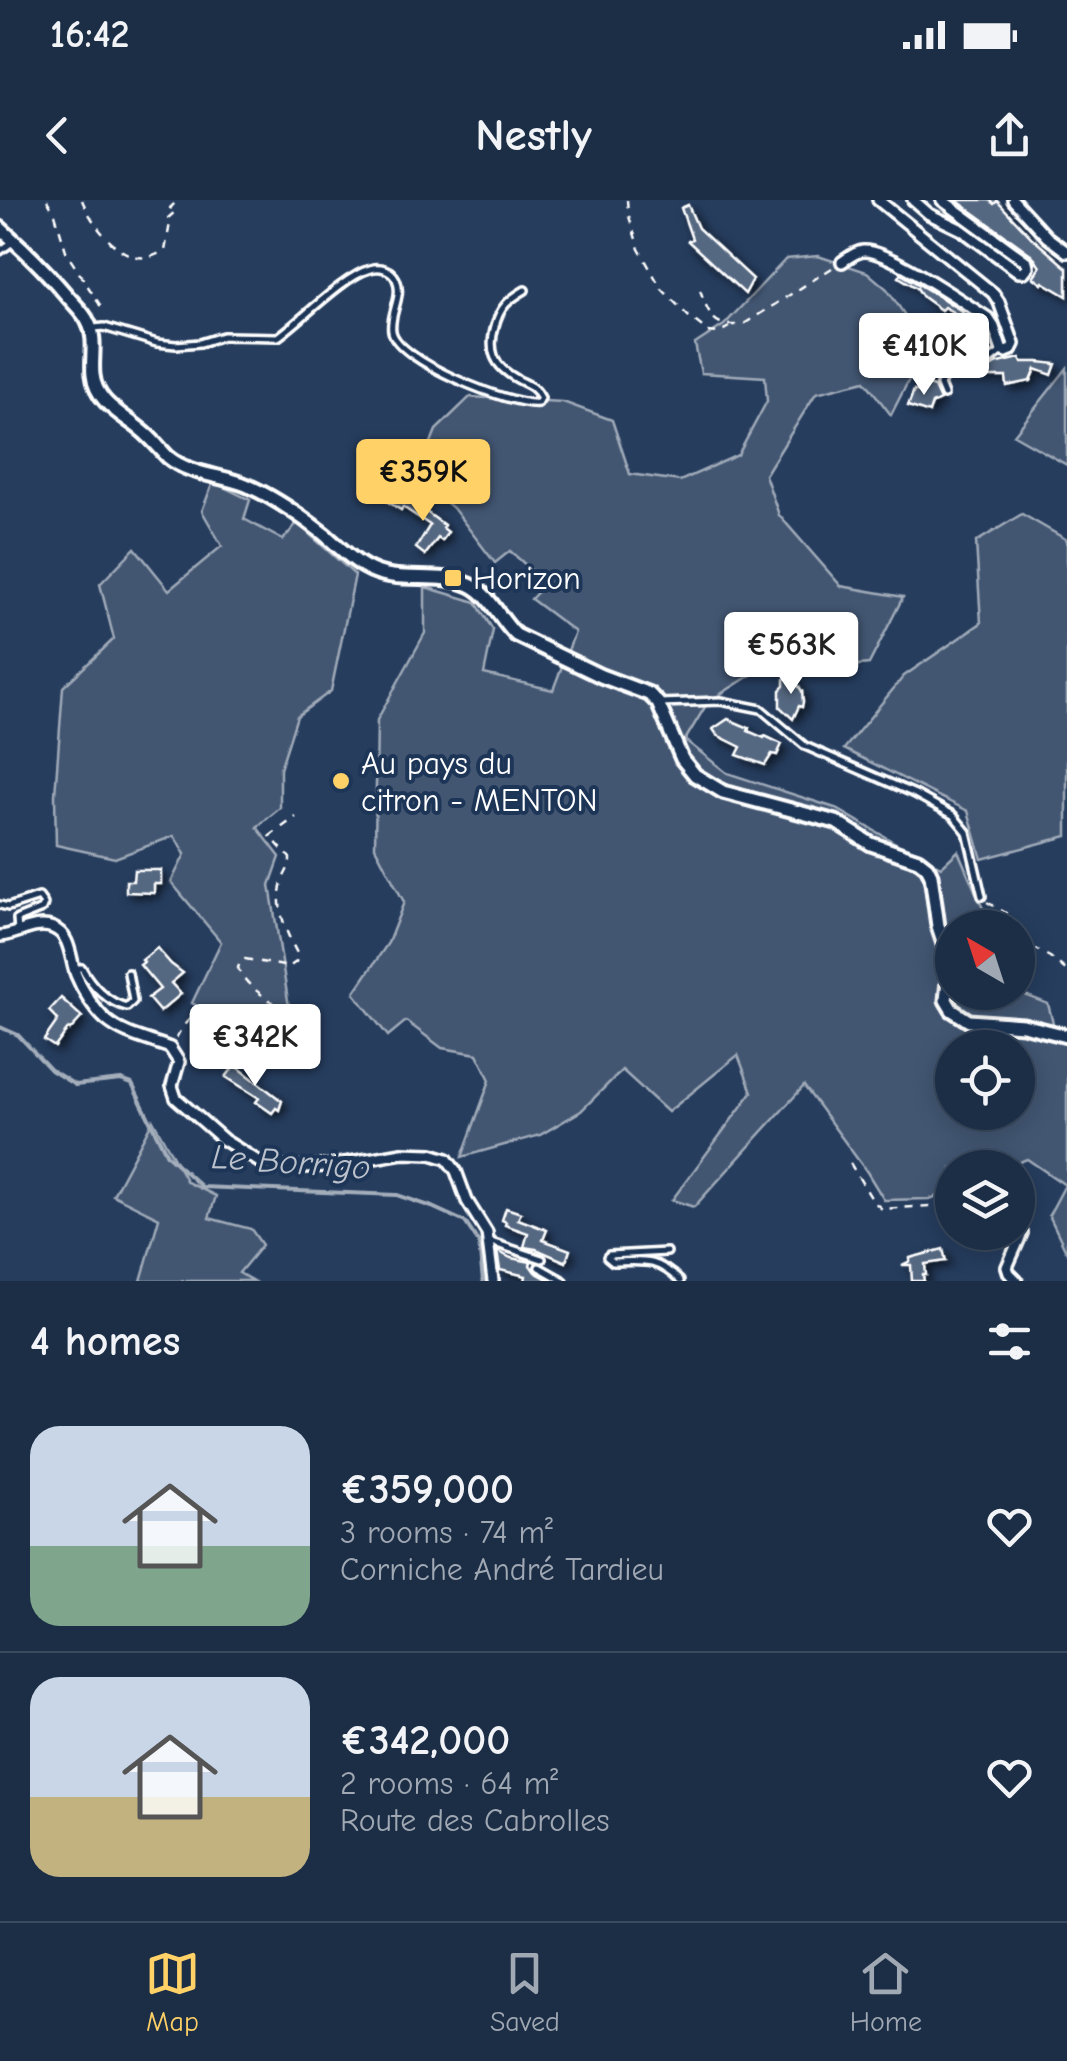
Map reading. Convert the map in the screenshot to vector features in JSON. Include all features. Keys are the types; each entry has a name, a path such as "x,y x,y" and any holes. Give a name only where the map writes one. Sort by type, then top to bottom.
{"street":[{"path":"842,262 863,251 892,260 988,318 1002,351 1011,350 1014,344 993,292 878,200"},
{"path":"914,200 929,214 962,230 1024,272 1027,262 942,200"},
{"path":"1013,200 1047,237 1065,246"},
{"path":"0,228 48,272 89,324 96,390 170,458 185,467 269,496 372,570 397,577 454,580 471,586 490,601 516,635 601,676 649,694 658,703 682,759 709,786 836,822 871,844 918,860 931,875 938,926 950,962 946,1000 952,1010 970,1021 1023,1025 1067,1036"},
{"path":"0,936 42,926 56,929 68,944 77,976 105,1019 133,1037 170,1048 180,1062 172,1086 176,1098 224,1140 261,1163 278,1168 328,1166 402,1154 430,1154 447,1159 487,1233 493,1281"},
{"path":"1015,1250 1008,1273 1017,1281"}],"lane":[{"path":"0,251 14,241"},
{"path":"89,324 158,343 200,344 222,336 278,337 340,287 367,269 380,267 390,271 396,280 398,292 392,324 396,342 436,369 528,404 538,403 542,398 539,392 498,365 491,340 499,312 525,290"},
{"path":"944,395 940,386 946,371 956,362 985,363 1002,351"},
{"path":"941,352 938,362 946,371"},
{"path":"658,703 721,701 761,709 805,746 953,815 967,832 982,896"},
{"path":"0,906 39,896 42,899 42,908 17,919 18,932"},
{"path":"74,968 82,968 120,1006 134,1001 128,973"},
{"path":"488,1241 540,1263 564,1281"},
{"path":"667,1252 626,1252 608,1257 613,1262 646,1262 666,1267 680,1281"}],"path":[{"path":"46,200 55,214 67,254 100,305 89,324"},
{"path":"82,200 104,237 146,258 165,252 168,218 176,211 170,208 176,202 173,200"},
{"path":"627,200 639,249 661,288 710,332 718,333 729,326"},
{"path":"700,290 709,313 718,323 744,324 842,262"},
{"path":"170,1048 184,1026 204,1010 246,1020 278,1015 280,1008 246,983 238,968 245,959 289,967 296,962 298,955 287,936 280,907 281,884 290,858 270,836 296,817"},
{"path":"982,896 1002,910"},
{"path":"1035,949 1067,972"},
{"path":"850,1162 873,1202 882,1209 935,1205"}],"shaded area":[{"path":"818,256 867,272 887,289 926,346 891,415 865,381 816,393 765,475 779,515 841,586 903,597 869,664 808,670 767,665 708,702 685,740 727,773 835,808 941,867 958,851 984,910 935,910 935,1010 1035,1010 1035,999 1048,1004 1057,1038 1067,1040 1067,1253 1049,1215 1065,1185 1035,1164 1035,1150 935,1150 935,1197 884,1200 804,1086 694,1207 672,1200 752,1092 738,1055 668,1112 622,1070 581,1111 540,1135 462,1157 490,1080 477,1054 442,1048 406,1021 388,1036 354,993 388,943 404,902 375,847 377,720 425,633 425,587 476,602 493,630 484,674 553,690 575,632 531,599 546,583 510,551 495,563 453,508 417,478 436,430 470,397 563,402 612,420 630,474 680,481 738,455 767,401 765,377 701,373 695,344 724,325 786,259"},
{"path":"1067,368 1067,465 1014,435"},
{"path":"213,482 250,500 244,519 283,540 297,523 355,575 331,691 297,716 280,769 280,808 257,827 280,857 270,885 289,1007 234,1028 192,1003 221,942 171,882 185,854 174,836 115,858 56,845 55,795 63,687 114,639 100,584 135,548 169,590 222,546 202,511"},
{"path":"1022,514 1067,540 1067,836 982,859 968,811 844,749 904,676 981,623 976,542"},
{"path":"153,1120 187,1182 216,1196 209,1218 251,1229 262,1245 239,1273 253,1281 141,1281 159,1218 113,1195"}],"building":[{"path":"956,200 990,200 994,204 997,201 1067,268 1067,296 1033,277 1040,267 1032,255"},
{"path":"688,205 698,228 753,279 745,294 688,241 692,239 681,208"},
{"path":"901,274 963,312 960,316 944,307 941,310 899,277"},
{"path":"1020,358 1022,362 1056,364 1052,375 1036,369 1031,381 1007,386 1006,377 982,377 995,364"},
{"path":"922,383 934,387 940,400 932,404 929,413 908,406 914,390 919,392"},
{"path":"393,495 425,511 448,532 425,555 416,548 430,525 388,502"},
{"path":"792,677 802,691 803,702 793,719 780,707 784,679"},
{"path":"728,719 782,744 777,755 772,754 765,765 737,755 741,747 713,729"},
{"path":"134,870 161,870 161,884 154,884 154,893 126,892 126,881 133,881"},
{"path":"157,948 183,973 171,983 181,994 160,1012 148,998 160,989 140,965"},
{"path":"61,998 82,1017 55,1047 44,1040 58,1020 49,1011"},
{"path":"235,1065 282,1101 279,1110 276,1108 272,1113 256,1102 259,1098 226,1077"},
{"path":"506,1208 521,1213 518,1219 547,1230 543,1240 570,1250 566,1262 524,1247 528,1233 505,1225 502,1220"},
{"path":"943,1250 946,1261 925,1264 924,1281 912,1281 911,1265 902,1265 910,1258"},
{"path":"497,1251 531,1262 535,1272 551,1281 525,1281 526,1276 500,1270"}],"waterway":[{"name":"Le Borrigo","path":"0,1027 18,1035 51,1070 75,1085 121,1080 132,1084 167,1155 202,1187 397,1195 465,1222 479,1243 483,1281"}],"place":[{"name":"Horizon","path":"453,578"},
{"name":"Au pays du citron - MENTON","path":"341,781"}]}
